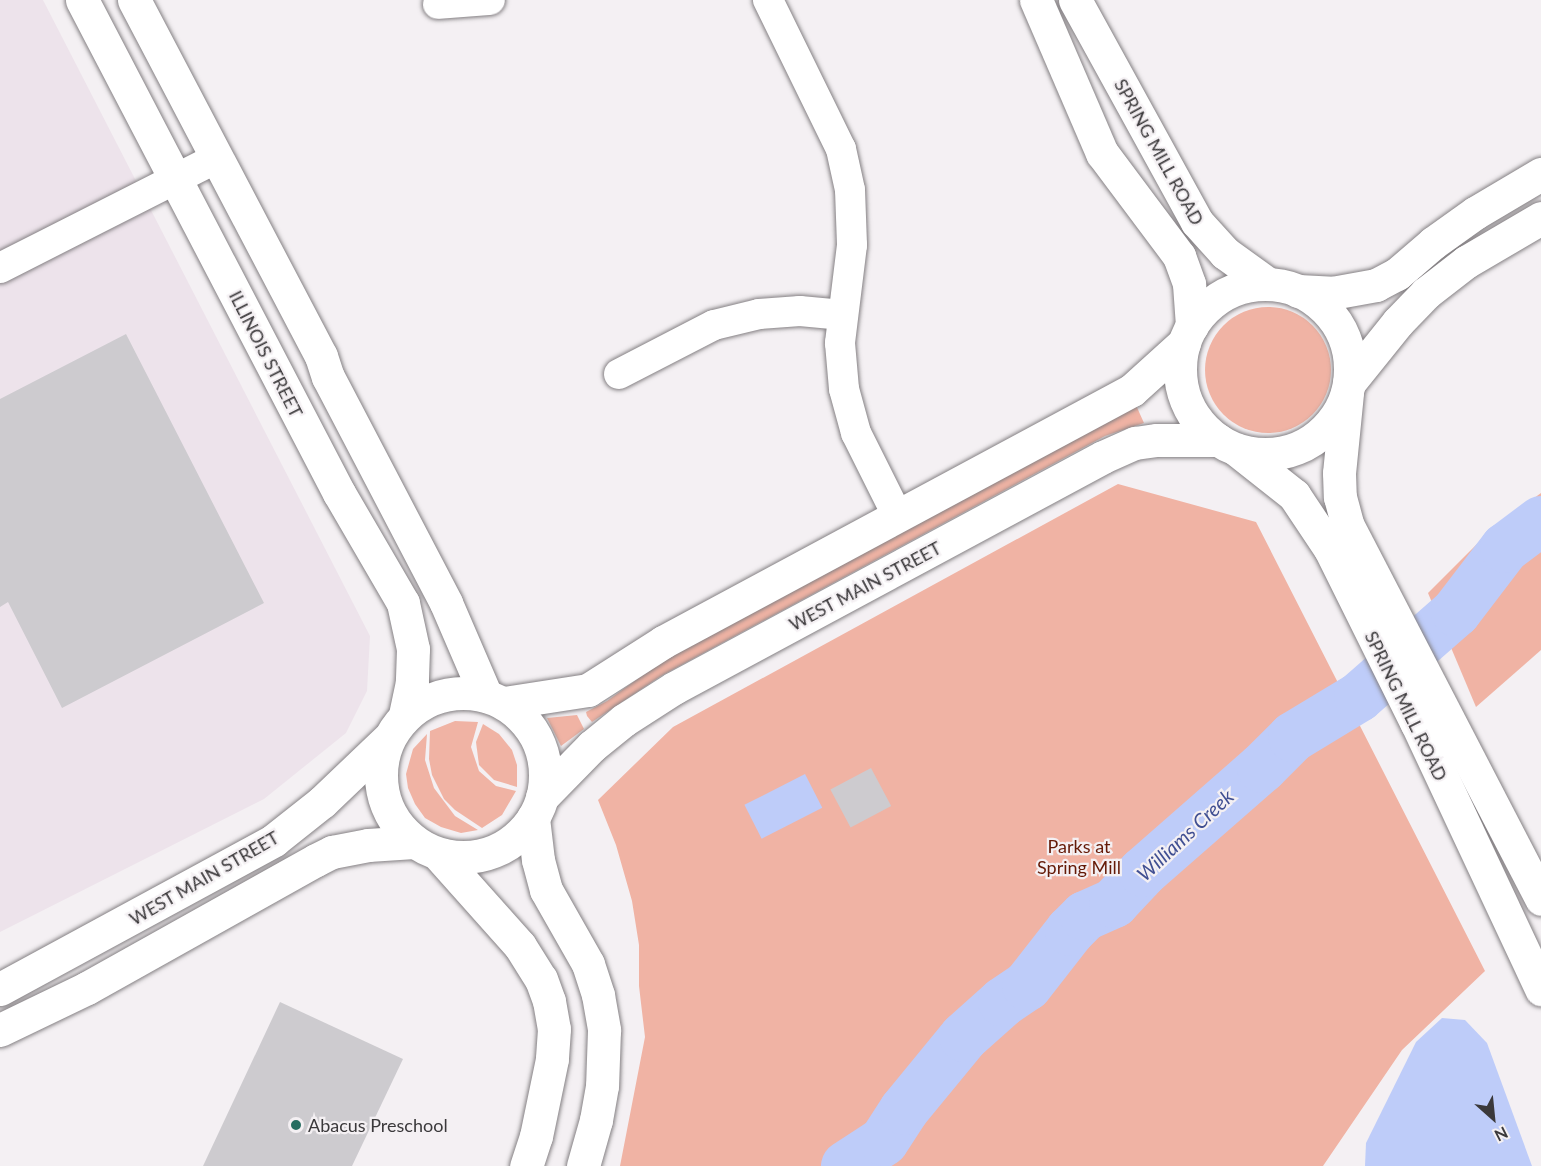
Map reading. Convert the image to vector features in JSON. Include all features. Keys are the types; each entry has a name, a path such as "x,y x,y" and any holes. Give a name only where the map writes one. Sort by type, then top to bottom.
{"street":[{"name":"ILLINOIS STREET","path":"82,0 339,494 403,603 413,649 412,682 396,728"},
{"path":"134,0 218,158 495,699"},
{"path":"438,4 490,0"},
{"path":"768,0 841,149 850,190 852,245 840,343 844,389 856,433 898,517"},
{"name":"SPRING MILL ROAD","path":"1036,0 1102,153 1135,200 1167,237 1184,266 1189,284 1188,335"},
{"name":"SPRING MILL ROAD","path":"1075,0 1197,222 1226,252 1283,288"},
{"path":"0,268 218,158"},
{"path":"495,699 588,690 639,655 1132,390 1188,335 1203,312 1225,295 1250,286 1332,292 1377,285 1397,274 1433,243 1475,213 1541,174"},
{"path":"1188,335 1180,359 1182,390 1195,418 1227,445 1260,454 1283,453 1304,445 1330,423 1348,388 1398,322 1425,293 1466,262 1541,218"},
{"path":"1283,288 1322,306 1340,328 1349,355 1348,388"},
{"path":"620,374 714,325 759,314 800,311 843,315"},
{"name":"SPRING MILL ROAD","path":"1348,388 1338,473 1340,497 1348,526 1377,614 1429,717 1538,972"},
{"name":"WEST MAIN STREET","path":"538,808 592,747 624,720 674,688 1103,457 1136,443 1157,440 1227,445"},
{"name":"SPRING MILL ROAD","path":"1227,445 1280,482 1300,503 1377,614"},
{"path":"526,1166 536,1136 552,1059 554,1029 549,1001 541,979 520,946 426,848 401,831 385,800 380,777 381,760 396,728 423,703 443,695 472,693 495,699 519,714 539,743 544,767 538,808 538,860 546,890 588,964 598,995 604,1030 604,1059 598,1111 583,1166"},
{"name":"SPRING MILL ROAD","path":"1429,717 1541,899"},
{"name":"WEST MAIN STREET","path":"0,989 274,840 322,802 396,728"},
{"path":"0,1030 97,982 332,852 368,845 426,848 458,857 492,852 520,834 538,808"}],"shaded area":[{"path":"0,0 43,0 370,636 367,691 346,733 264,799 0,932"}],"green space":[{"path":"1268,307 1292,312 1312,326 1326,346 1331,370 1326,394 1312,414 1292,428 1268,433 1244,428 1224,414 1210,394 1205,370 1210,346 1224,326 1244,312"},
{"path":"1135,403 1144,423 1105,436 661,676 592,722 587,716 586,712 607,701 672,654"},
{"name":"Parks at Spring Mill","path":"1118,484 1256,522 1485,971 1402,1050 1323,1166 620,1166 645,1037 639,986 639,945 632,901 616,845 598,800 673,727"},
{"path":"1541,493 1541,650 1476,707 1428,593 1493,528"},
{"path":"577,715 584,729 561,746 547,718"},
{"path":"455,721 478,722 471,747 479,771 496,786 516,791 502,815 482,828 455,810 444,799 432,775 429,759 430,731"},
{"path":"483,724 499,734 512,750 517,765 517,787 494,780 479,765 476,742"},
{"path":"427,734 425,760 434,788 455,816 478,830 461,833 441,827 425,818 415,804 408,788 406,774 413,749"}],"water":[{"path":"805,774 822,808 762,839 744,805"},
{"path":"1442,1018 1465,1020 1487,1043 1532,1166 1365,1166 1366,1143 1416,1042"}],"building":[{"path":"126,334 264,603 62,708 8,602 0,607 0,399"},
{"path":"871,768 891,806 851,828 830,790"},
{"path":"280,1002 403,1059 352,1166 203,1166"}],"waterway":[{"name":"Williams Creek","path":"846,1166 884,1141 904,1110 964,1037 1003,1002 1027,986 1070,931 1085,916 1114,903 1143,872 1262,768 1293,737 1359,697 1456,612 1505,548 1541,521"}],"place":[{"name":"Abacus Preschool","path":"296,1125"}]}
